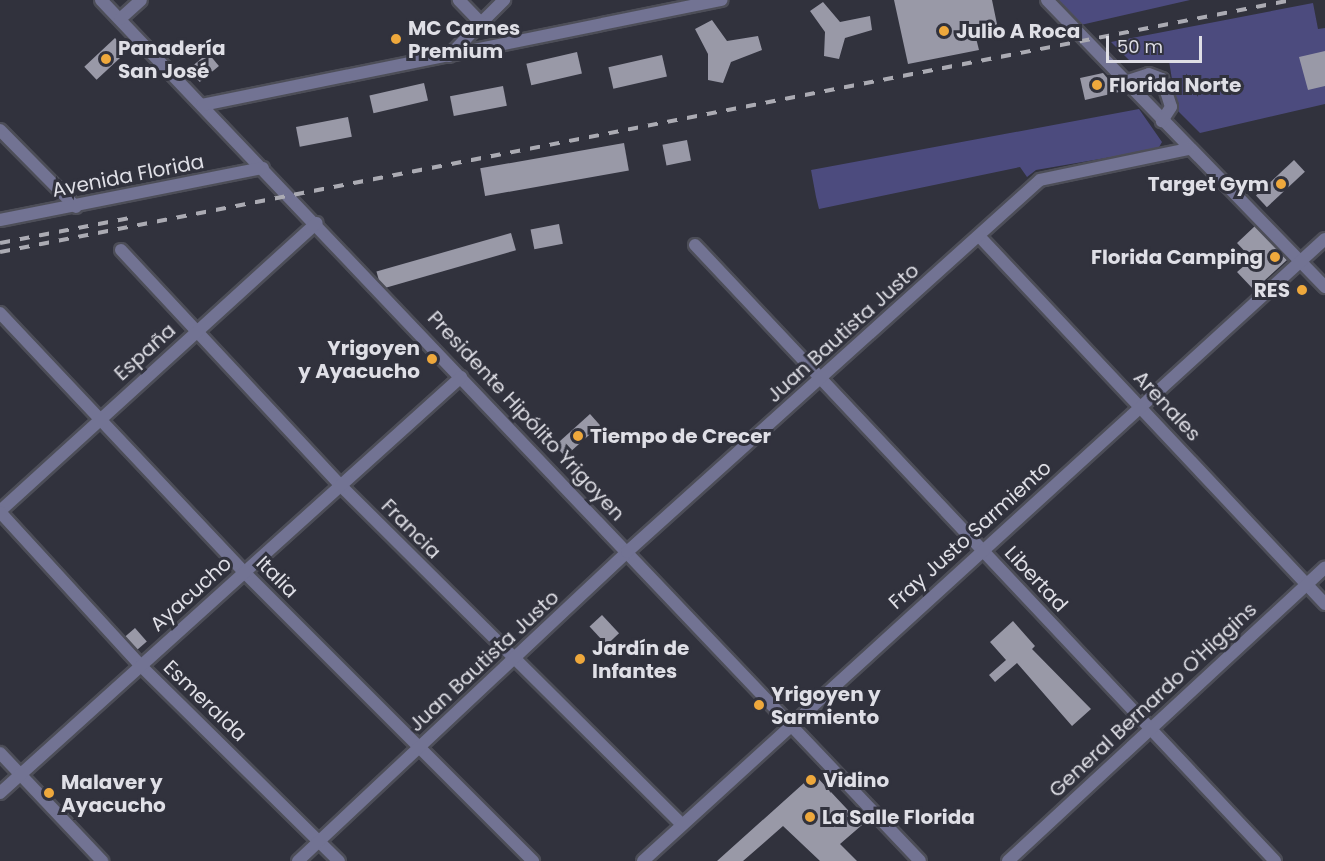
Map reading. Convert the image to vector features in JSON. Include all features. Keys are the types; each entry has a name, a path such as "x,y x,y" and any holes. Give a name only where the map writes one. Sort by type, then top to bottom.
{"street":[{"name":"Presidente Hipólito Yrigoyen","path":"101,0 317,223 920,861"},
{"path":"120,20 141,0"},
{"path":"459,0 481,23"},
{"path":"449,56 504,0"},
{"path":"202,105 722,0"},
{"path":"1047,0 1188,149 1325,287"},
{"path":"1125,82 1149,74 1162,80 1171,107 1162,122"},
{"path":"0,129 76,207"},
{"name":"Juan Bautista Justo","path":"298,861 420,749 627,552 1040,180 1188,149"},
{"name":"Avenida Florida","path":"0,220 76,207 263,168"},
{"name":"España","path":"0,512 317,223"},
{"name":"Arenales","path":"979,236 1325,604"},
{"name":"Fray Justo Sarmiento","path":"643,861 981,549 1142,408 1325,239"},
{"name":"Libertad","path":"695,245 1275,861"},
{"name":"Francia","path":"121,250 340,484 513,660 682,825"},
{"name":"Italia","path":"0,313 102,418 244,572 533,861"},
{"name":"Ayacucho","path":"0,793 461,377"},
{"name":"Esmeralda","path":"0,512 141,666 339,861"},
{"name":"General Bernardo O'Higgins","path":"1008,861 1325,567"},
{"path":"0,753 98,860"}],"shaded area":[{"path":"1047,0 1190,0 1072,27"},
{"path":"1313,3 1318,29 1325,28 1325,104 1200,133 1177,110 1169,61 1131,62 1111,42"},
{"path":"1139,109 1162,142 1158,149 1036,170 1027,177 1020,167 819,209 811,170"}],"building":[{"name":"Julio A Roca","path":"894,0 992,0 998,29 975,34 979,50 908,64"},
{"path":"823,2 840,22 870,16 872,30 845,38 839,59 824,56 825,32 810,11"},
{"path":"712,20 727,41 758,36 762,50 731,62 723,83 708,80 708,54 695,29"},
{"name":"Panadería San José","path":"115,38 127,51 97,80 84,67"},
{"path":"1325,51 1325,86 1308,90 1299,57"},
{"path":"577,52 582,73 531,85 526,64"},
{"path":"208,53 219,66 200,82 189,69"},
{"path":"662,55 667,76 613,89 608,67"},
{"name":"Florida Norte","path":"1103,73 1119,92 1085,100 1080,78"},
{"path":"424,83 428,101 373,113 369,96"},
{"path":"503,86 507,106 454,116 450,96"},
{"path":"348,117 352,137 300,147 296,127"},
{"path":"687,140 691,161 666,165 662,145"},
{"path":"624,143 629,171 485,196 480,168"},
{"name":"Target Gym","path":"1294,160 1305,172 1267,207 1256,195"},
{"path":"559,224 563,244 534,249 531,230"},
{"path":"1255,226 1287,260 1254,290 1237,272 1252,259 1237,243"},
{"path":"511,233 516,250 381,289 376,272"},
{"name":"Tiempo de Crecer","path":"590,414 600,425 565,457 555,445"},
{"path":"602,615 619,633 607,645 590,627"},
{"path":"1013,621 1035,646 1032,649 1091,709 1072,726 1017,663 995,682 989,675 1006,660 990,642"},
{"path":"135,628 147,642 137,650 125,637"},
{"name":"La Salle Florida","path":"814,774 862,825 840,844 857,861 820,861 783,826 743,861 717,861"}],"railway":[{"path":"0,252 1292,0"},
{"path":"0,243 130,218"}],"place":[{"name":"Julio A Roca","path":"944,31"},
{"name":"MC Carnes Premium","path":"396,39"},
{"name":"Panadería San José","path":"106,59"},
{"name":"Florida Norte","path":"1097,85"},
{"name":"Target Gym","path":"1281,184"},
{"name":"Florida Camping","path":"1275,257"},
{"name":"RES","path":"1302,290"},
{"name":"Yrigoyen y Ayacucho","path":"432,359"},
{"name":"Tiempo de Crecer","path":"578,436"},
{"name":"Jardín de Infantes","path":"580,659"},
{"name":"Yrigoyen y Sarmiento","path":"759,705"},
{"name":"Vidino","path":"811,780"},
{"name":"Malaver y Ayacucho","path":"49,793"},
{"name":"La Salle Florida","path":"810,817"}]}
